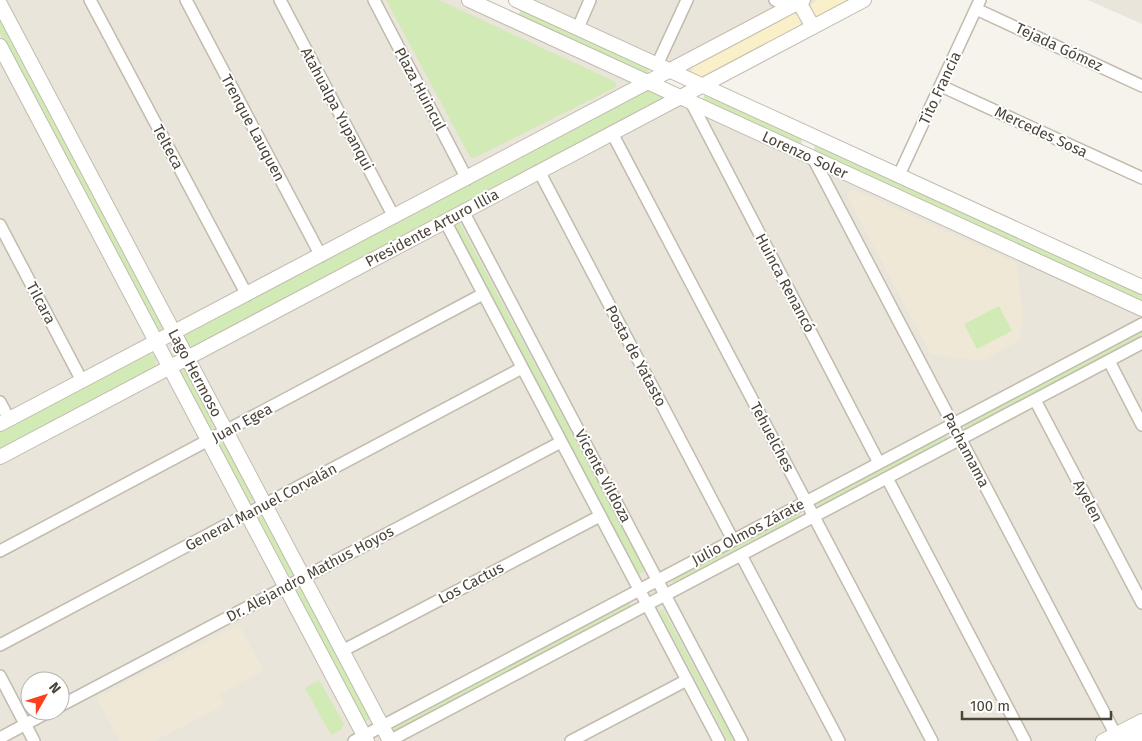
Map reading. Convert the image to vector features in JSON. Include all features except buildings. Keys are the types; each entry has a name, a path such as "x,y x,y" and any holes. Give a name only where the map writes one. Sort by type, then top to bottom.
{"street":[{"name":"Telteca","path":"90,0 247,295"},
{"name":"Trenque Lauquen","path":"186,0 321,256"},
{"name":"Atahualpa Yupanqui","path":"280,0 394,217"},
{"name":"Plaza Huincul","path":"374,0 467,179"},
{"name":"Lorenzo Soler","path":"469,0 1142,309"},
{"name":"Lorenzo Soler","path":"517,0 1142,287"},
{"path":"511,19 517,0"},
{"path":"578,28 590,0"},
{"path":"657,65 687,0"},
{"path":"775,0 797,3 813,27"},
{"name":"Presidente Arturo Illia","path":"0,456 612,133 685,100 703,85 864,0"},
{"name":"Presidente Arturo Illia","path":"4,422 649,83 797,3"},
{"name":"Lago Hermoso","path":"0,4 389,741"},
{"name":"Tejada Gómez","path":"978,5 1142,86"},
{"name":"Tito Francia","path":"899,175 978,5"},
{"name":"Lago Hermoso","path":"0,46 248,514 362,739"},
{"name":"Mercedes Sosa","path":"940,86 1142,178"},
{"name":"Huinca Renancó","path":"685,100 879,463"},
{"name":"Tehuelches","path":"612,133 932,741"},
{"path":"810,135 810,156"},
{"name":"Pachamama","path":"810,156 953,424 1116,739"},
{"name":"Posta de Yatasto","path":"539,171 734,540"},
{"name":"Vicente Vildoza","path":"463,211 742,741"},
{"name":"Vicente Vildoza","path":"444,221 719,741"},
{"name":"Tilcara","path":"0,224 82,381"},
{"name":"Juan Egea","path":"0,551 483,294"},
{"name":"Julio Olmos Zárate","path":"362,739 382,726 1142,324"},
{"name":"Julio Olmos Zárate","path":"389,741 1142,343"},
{"path":"1108,361 1142,425"},
{"name":"General Manuel Corvalán","path":"0,645 522,368"},
{"name":"Ayelen","path":"1035,400 1142,602"},
{"path":"0,402 4,422"},
{"name":"Dr. Alejandro Mathus Hoyos","path":"70,701 561,442"},
{"path":"887,478 1025,741"},
{"name":"Los Cactus","path":"342,651 600,516"},
{"path":"741,555 839,741"},
{"path":"0,676 34,741"},
{"path":"571,741 687,680"},
{"path":"0,738 31,721"},
{"path":"1116,739 1142,721"},
{"path":"1116,739 1142,733"}],"shaded area":[{"path":"0,0 469,0 1142,309 1142,732 1125,741 0,741"},
{"path":"529,0 864,0 703,85"},
{"path":"1088,0 1142,0 1142,24"},
{"path":"852,189 1016,263 1023,318 1019,341 981,361 931,354 847,196"},
{"path":"239,625 263,671 219,694 224,705 154,741 120,741 97,698"}],"green space":[{"path":"386,0 439,0 616,82 616,87 474,158 470,157"},
{"path":"521,10 650,69 647,75 518,15"},
{"path":"0,20 163,329 159,331 0,33"},
{"path":"649,89 665,98 193,347 188,347 183,339 185,333"},
{"path":"705,94 802,139 801,146 702,101"},
{"path":"815,144 1142,294 1142,302 814,151"},
{"path":"458,220 645,571 639,574 452,223"},
{"path":"999,306 1012,331 977,349 964,324"},
{"path":"1142,330 1142,336 970,428 966,429 963,426"},
{"path":"148,353 156,356 155,366 0,449 0,432"},
{"path":"184,369 215,427 210,430 179,371"},
{"path":"944,434 947,437 945,440 821,508 816,505 817,502"},
{"path":"223,442 254,500 249,503 218,445"},
{"path":"798,512 801,517 677,583 672,582 673,577"},
{"path":"261,514 293,574 289,576 257,516"},
{"path":"300,587 370,719 364,722 295,590"},
{"path":"628,601 631,606 392,732 391,727"},
{"path":"663,609 734,741 728,741 659,611"},
{"path":"319,680 344,724 341,730 331,735 305,688"}],"sand":[{"path":"817,0 854,0 821,17 814,15 810,11 811,5"},
{"path":"792,12 801,18 800,26 703,79 691,73 693,65"}]}
